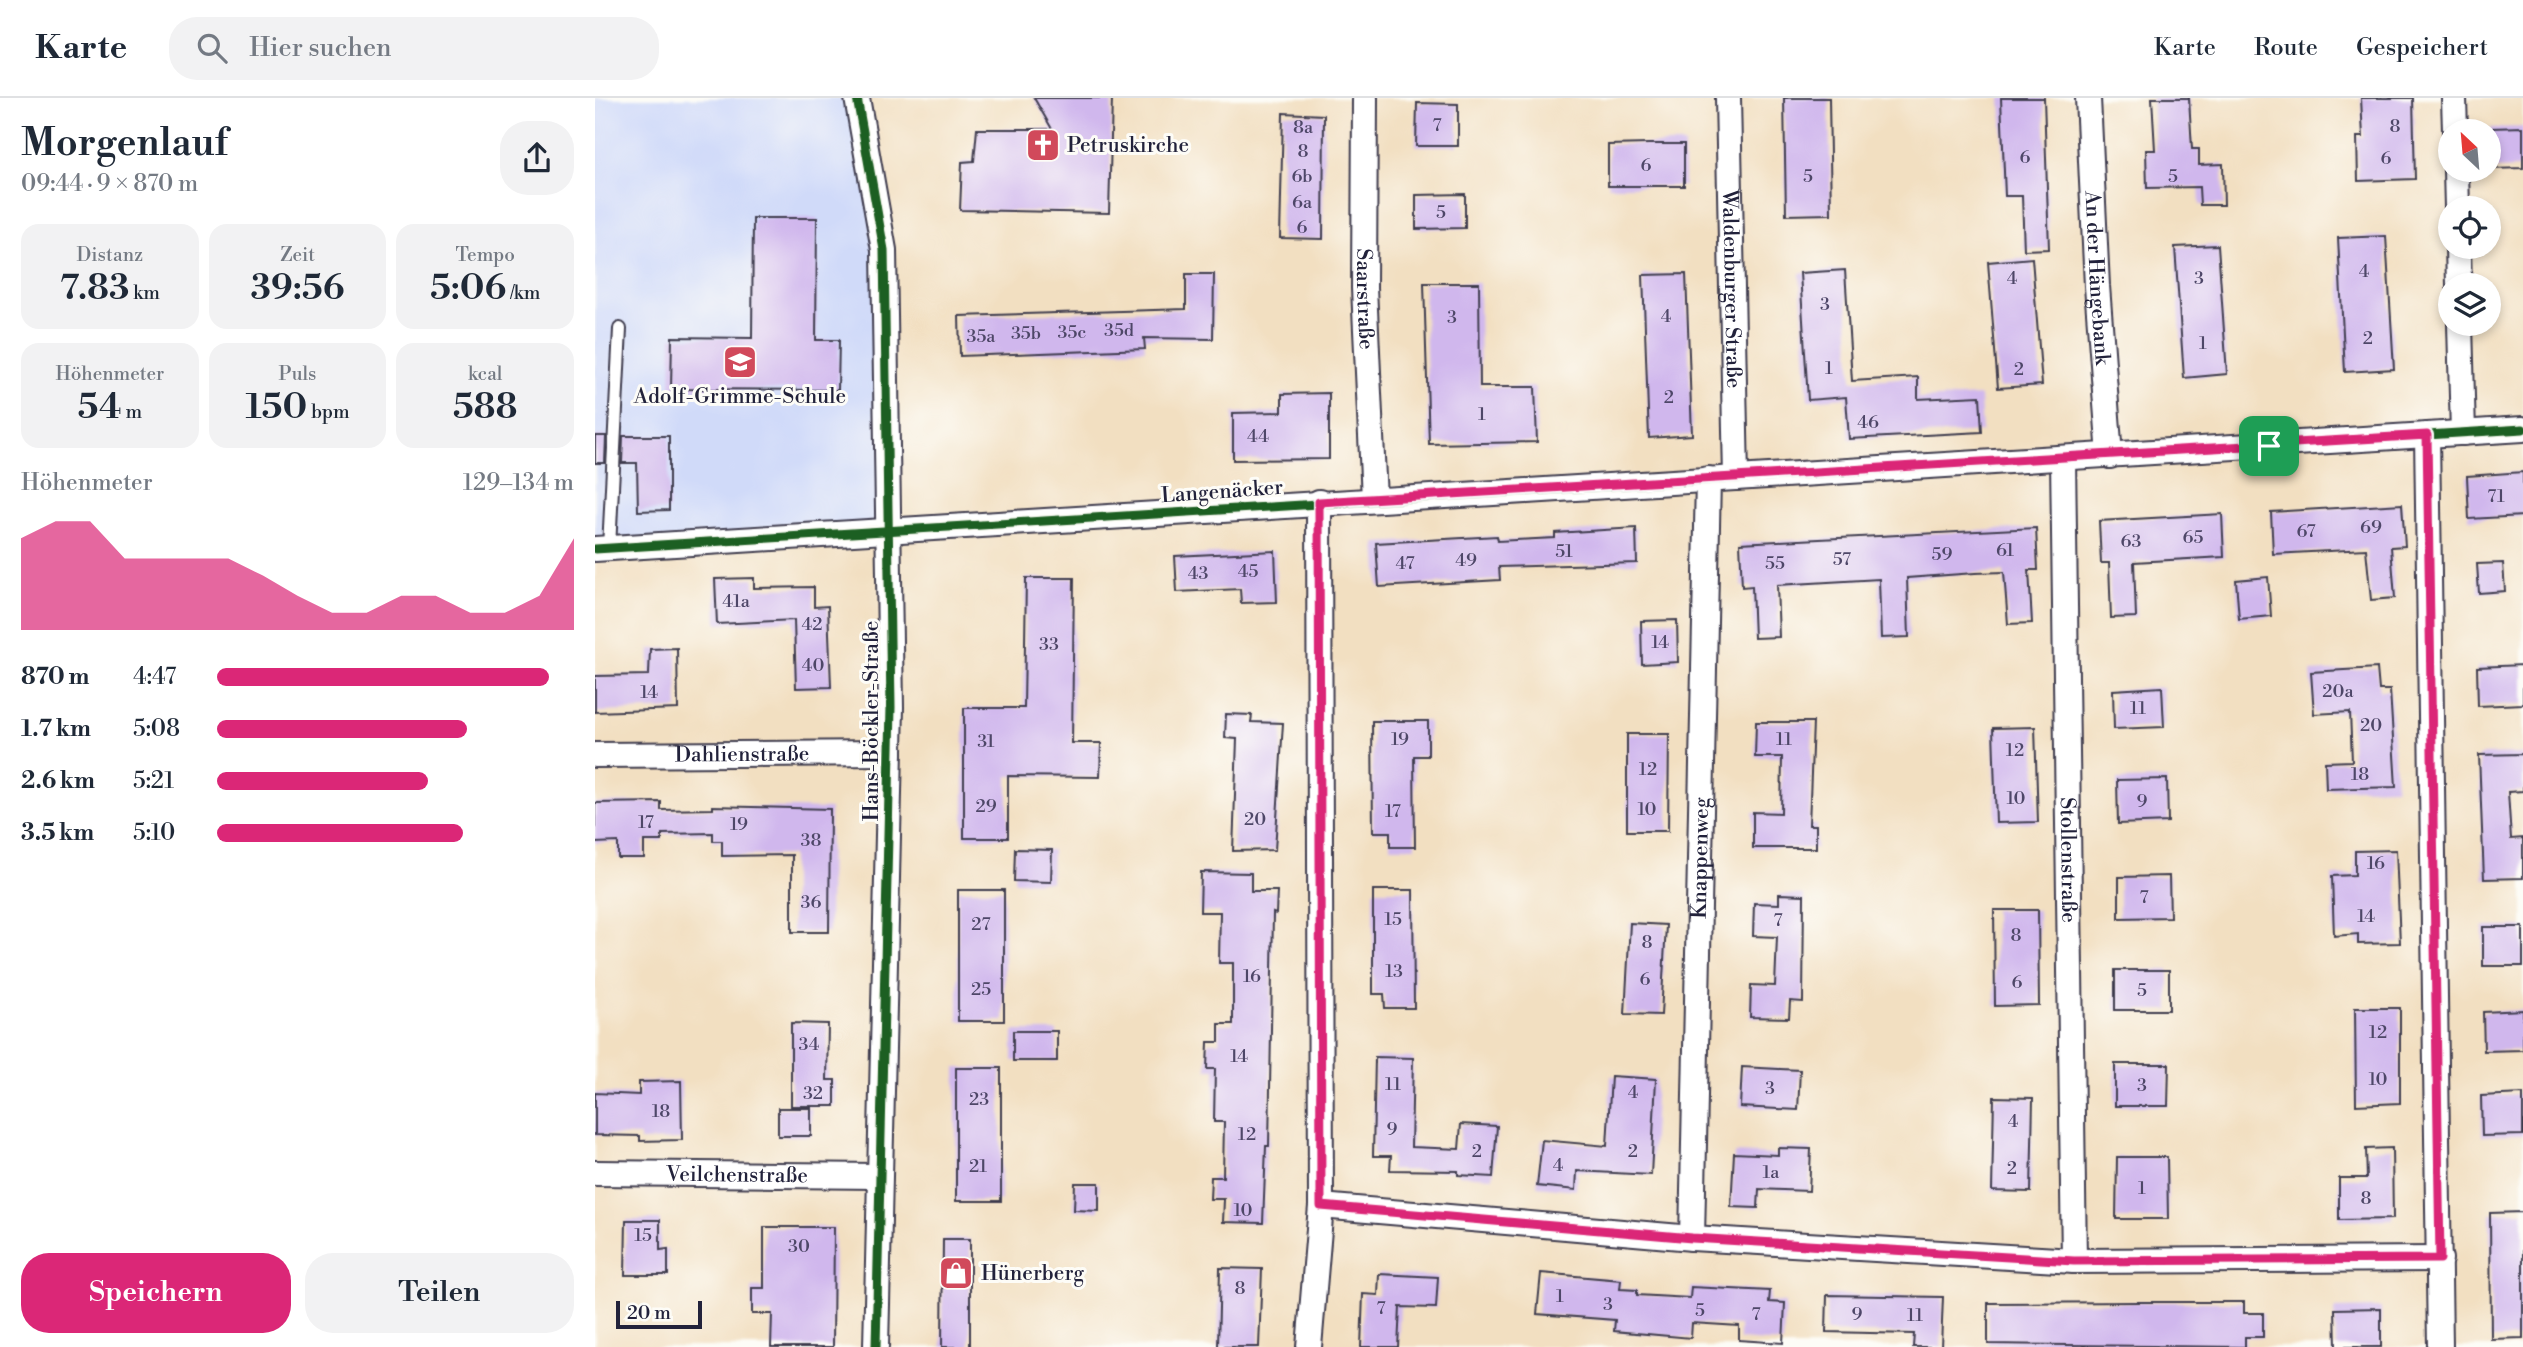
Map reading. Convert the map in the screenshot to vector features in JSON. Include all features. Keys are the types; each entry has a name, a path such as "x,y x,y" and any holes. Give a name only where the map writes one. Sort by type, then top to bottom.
{"street":[{"name":"Hans-Böckler-Straße","path":"857,98 884,250 890,753 876,1347"},
{"name":"Saarstraße","path":"1365,98 1364,288 1374,499"},
{"name":"Waldenburger Straße","path":"1728,98 1736,478"},
{"name":"An der Hängebank","path":"2088,98 2097,286 2110,456"},
{"path":"2454,98 2455,119"},
{"path":"2460,336 2463,433"},
{"name":"Langenäcker","path":"602,548 2523,429"},
{"path":"2427,435 2440,1347"},
{"name":"Stollenstraße","path":"2063,458 2074,1261"},
{"name":"Knappenweg","path":"1692,1238 1708,480"},
{"path":"1309,1347 1321,1206 1319,502"},
{"name":"Dahlienstraße","path":"595,755 890,753"},
{"name":"Veilchenstraße","path":"595,1173 879,1176"},
{"path":"1321,1206 1692,1238 2074,1261 2440,1259"}],"lane":[{"path":"602,548 620,329"}],"shaded area":[{"name":"Adolf-Grimme-Schule","path":"595,98 857,98 884,250 887,530 595,549"}],"building":[{"name":"Petruskirche","path":"1034,98 1112,98 1109,213 960,210 962,162 974,161 977,129 1052,129"},
{"path":"1784,98 1829,98 1831,214 1786,215"},
{"path":"2001,98 2044,98 2049,249 2024,250 2022,196 2005,196"},
{"path":"2152,98 2189,98 2192,149 2199,149 2199,165 2223,164 2224,205 2200,205 2199,187 2147,188 2146,150 2155,150"},
{"path":"2361,98 2413,98 2415,179 2358,181 2357,137 2363,137"},
{"path":"1417,103 1458,104 1458,146 1416,146"},
{"path":"1283,113 1324,115 1323,239 1280,238"},
{"path":"2523,127 2523,168 2501,169 2501,128"},
{"path":"1684,144 1684,186 1608,186 1608,145"},
{"path":"1465,194 1465,228 1416,229 1416,195"},
{"path":"753,218 817,218 816,340 839,340 838,390 671,389 672,337 752,338"},
{"path":"2386,236 2394,369 2345,372 2338,238"},
{"path":"2218,245 2227,374 2184,378 2175,247"},
{"path":"2032,258 2042,385 1998,388 1988,262"},
{"path":"1845,270 1852,381 1918,377 1918,399 1980,396 1982,432 1849,439 1846,397 1808,400 1800,273"},
{"path":"1186,274 1214,274 1213,339 1144,338 1145,349 960,356 959,316 1186,309"},
{"path":"1686,274 1692,435 1649,438 1643,275"},
{"path":"1424,283 1479,283 1480,387 1535,387 1537,442 1429,444"},
{"path":"1329,393 1329,459 1233,460 1233,413 1282,412 1282,394"},
{"path":"595,436 606,436 605,463 595,463"},
{"path":"623,436 669,436 669,510 638,511 637,463 622,463"},
{"path":"2523,472 2523,516 2469,519 2467,476"},
{"path":"2402,504 2405,546 2391,547 2395,598 2371,600 2366,549 2273,554 2271,512"},
{"path":"2222,514 2224,557 2134,562 2136,617 2111,618 2109,563 2101,563 2099,521"},
{"path":"1636,528 1637,563 1499,567 1500,580 1379,587 1376,543 1497,536 1498,541 1555,538 1555,533"},
{"path":"2036,528 2038,570 2029,570 2032,623 2008,624 2004,572 1975,573 1907,578 1909,637 1881,638 1879,579 1777,585 1779,637 1754,638 1752,586 1742,587 1740,543"},
{"path":"1275,551 1277,602 1241,603 1240,589 1177,592 1175,556"},
{"path":"2503,563 2505,591 2479,593 2477,564"},
{"path":"2268,577 2271,616 2239,619 2236,580"},
{"path":"754,578 754,588 814,587 814,607 828,606 831,687 796,688 794,620 717,624 715,579"},
{"path":"1026,578 1074,578 1072,743 1101,743 1100,777 1008,776 1008,838 964,838 964,708 1024,708"},
{"path":"1677,620 1678,662 1642,664 1641,621"},
{"path":"677,648 678,709 595,712 595,676 649,675 650,649"},
{"path":"2523,665 2523,704 2478,706 2477,667"},
{"path":"2377,668 2379,690 2390,690 2396,787 2326,789 2325,762 2352,761 2350,712 2314,714 2311,672"},
{"path":"2162,687 2164,727 2114,729 2113,690"},
{"path":"1226,714 1252,715 1251,722 1283,723 1275,850 1233,851 1237,739 1225,738"},
{"path":"1372,721 1428,721 1428,756 1414,756 1415,847 1390,847 1390,832 1373,832"},
{"path":"1756,722 1813,722 1809,825 1816,825 1816,848 1753,848 1753,812 1781,813 1782,757 1755,757"},
{"path":"2035,727 2038,822 1996,823 1993,728"},
{"path":"1627,734 1669,734 1668,831 1627,831"},
{"path":"2523,754 2523,791 2508,792 2511,839 2523,838 2523,878 2484,879 2479,755"},
{"path":"2167,779 2168,822 2118,824 2117,780"},
{"path":"661,802 661,810 713,809 713,806 830,809 829,932 792,932 792,855 722,856 722,841 713,841 713,833 662,834 662,841 644,841 644,858 618,858 618,842 595,843 595,803"},
{"path":"1015,849 1052,850 1051,882 1014,881"},
{"path":"2396,850 2400,943 2358,944 2358,934 2334,936 2332,876 2355,875 2355,851"},
{"path":"1201,872 1251,873 1251,891 1277,891 1276,914 1273,913 1269,1146 1266,1146 1263,1223 1223,1222 1224,1199 1210,1199 1211,1177 1223,1177 1224,1122 1214,1122 1215,1069 1207,1069 1208,1042 1219,1042 1219,1024 1233,1024 1233,963 1219,963 1220,912 1200,912"},
{"path":"2169,876 2170,917 2119,918 2119,877"},
{"path":"958,890 1004,890 1004,1021 958,1021"},
{"path":"1373,890 1413,890 1414,1008 1385,1008 1384,994 1373,994"},
{"path":"1779,894 1804,895 1803,1002 1790,1001 1789,1018 1750,1017 1751,985 1775,986 1777,937 1753,936 1754,903 1779,904"},
{"path":"1994,910 2038,910 2039,1005 1995,1006"},
{"path":"1630,923 1666,925 1661,1015 1625,1014"},
{"path":"2483,927 2523,927 2523,966 2483,966"},
{"path":"2115,970 2169,970 2169,1010 2115,1010"},
{"path":"2355,1008 2400,1008 2400,1103 2356,1105"},
{"path":"2523,1010 2523,1050 2484,1051 2483,1012"},
{"path":"791,1023 828,1024 827,1080 835,1080 835,1106 791,1106"},
{"path":"1013,1031 1057,1031 1057,1061 1013,1061"},
{"path":"1375,1057 1413,1058 1411,1147 1459,1149 1461,1124 1497,1126 1493,1177 1458,1175 1458,1171 1390,1170 1391,1156 1373,1156"},
{"path":"2115,1064 2169,1064 2168,1106 2115,1106"},
{"path":"1742,1067 1800,1070 1798,1110 1740,1107"},
{"path":"956,1068 1001,1068 1001,1201 956,1201"},
{"path":"1611,1076 1656,1079 1651,1175 1577,1171 1576,1190 1537,1186 1542,1140 1607,1146"},
{"path":"681,1081 682,1140 640,1141 640,1136 595,1135 595,1093 639,1095 639,1082"},
{"path":"2523,1094 2523,1135 2482,1136 2481,1096"},
{"path":"1994,1097 2033,1098 2031,1192 1992,1191"},
{"path":"778,1108 811,1108 811,1136 778,1136"},
{"path":"1778,1148 1811,1149 1809,1191 1759,1189 1758,1208 1731,1207 1734,1153 1778,1155"},
{"path":"2392,1148 2393,1219 2339,1220 2339,1178 2367,1178 2366,1149"},
{"path":"2117,1157 2167,1157 2168,1219 2116,1219"},
{"path":"1075,1183 1099,1183 1099,1211 1074,1210"},
{"path":"2523,1212 2523,1338 2491,1339 2490,1213"},
{"path":"626,1220 660,1220 660,1250 668,1249 668,1275 625,1275"},
{"path":"764,1227 834,1227 833,1347 771,1347 772,1314 752,1314 752,1288 764,1288"},
{"path":"943,1239 970,1239 970,1347 942,1347"},
{"path":"1220,1268 1262,1269 1259,1347 1218,1347"},
{"path":"1541,1273 1621,1280 1620,1289 1637,1290 1637,1295 1690,1298 1691,1287 1770,1291 1769,1302 1785,1303 1783,1343 1739,1340 1739,1326 1692,1323 1691,1338 1614,1331 1615,1320 1537,1314"},
{"path":"1379,1274 1438,1277 1436,1308 1400,1307 1398,1347 1361,1347 1363,1294 1378,1295"},
{"path":"1827,1295 1943,1297 1941,1347 1913,1347 1914,1334 1826,1332"},
{"path":"2244,1302 2244,1313 2263,1313 2263,1337 2245,1337 2245,1347 1988,1344 1988,1303"},
{"path":"2381,1308 2381,1347 2336,1347 2335,1309"}],"cycle path":[{"path":"857,98 884,250 891,707 876,1347"},
{"path":"595,549 2523,429"}],"place":[{"name":"Petruskirche","path":"1043,145"},
{"name":"Adolf-Grimme-Schule","path":"740,362"},
{"name":"Hünerberg","path":"956,1273"}],"route":[{"path":"2427,435 2440,1259 2074,1261 1692,1238 1321,1206 1319,502 2269,446 2427,435"}]}
